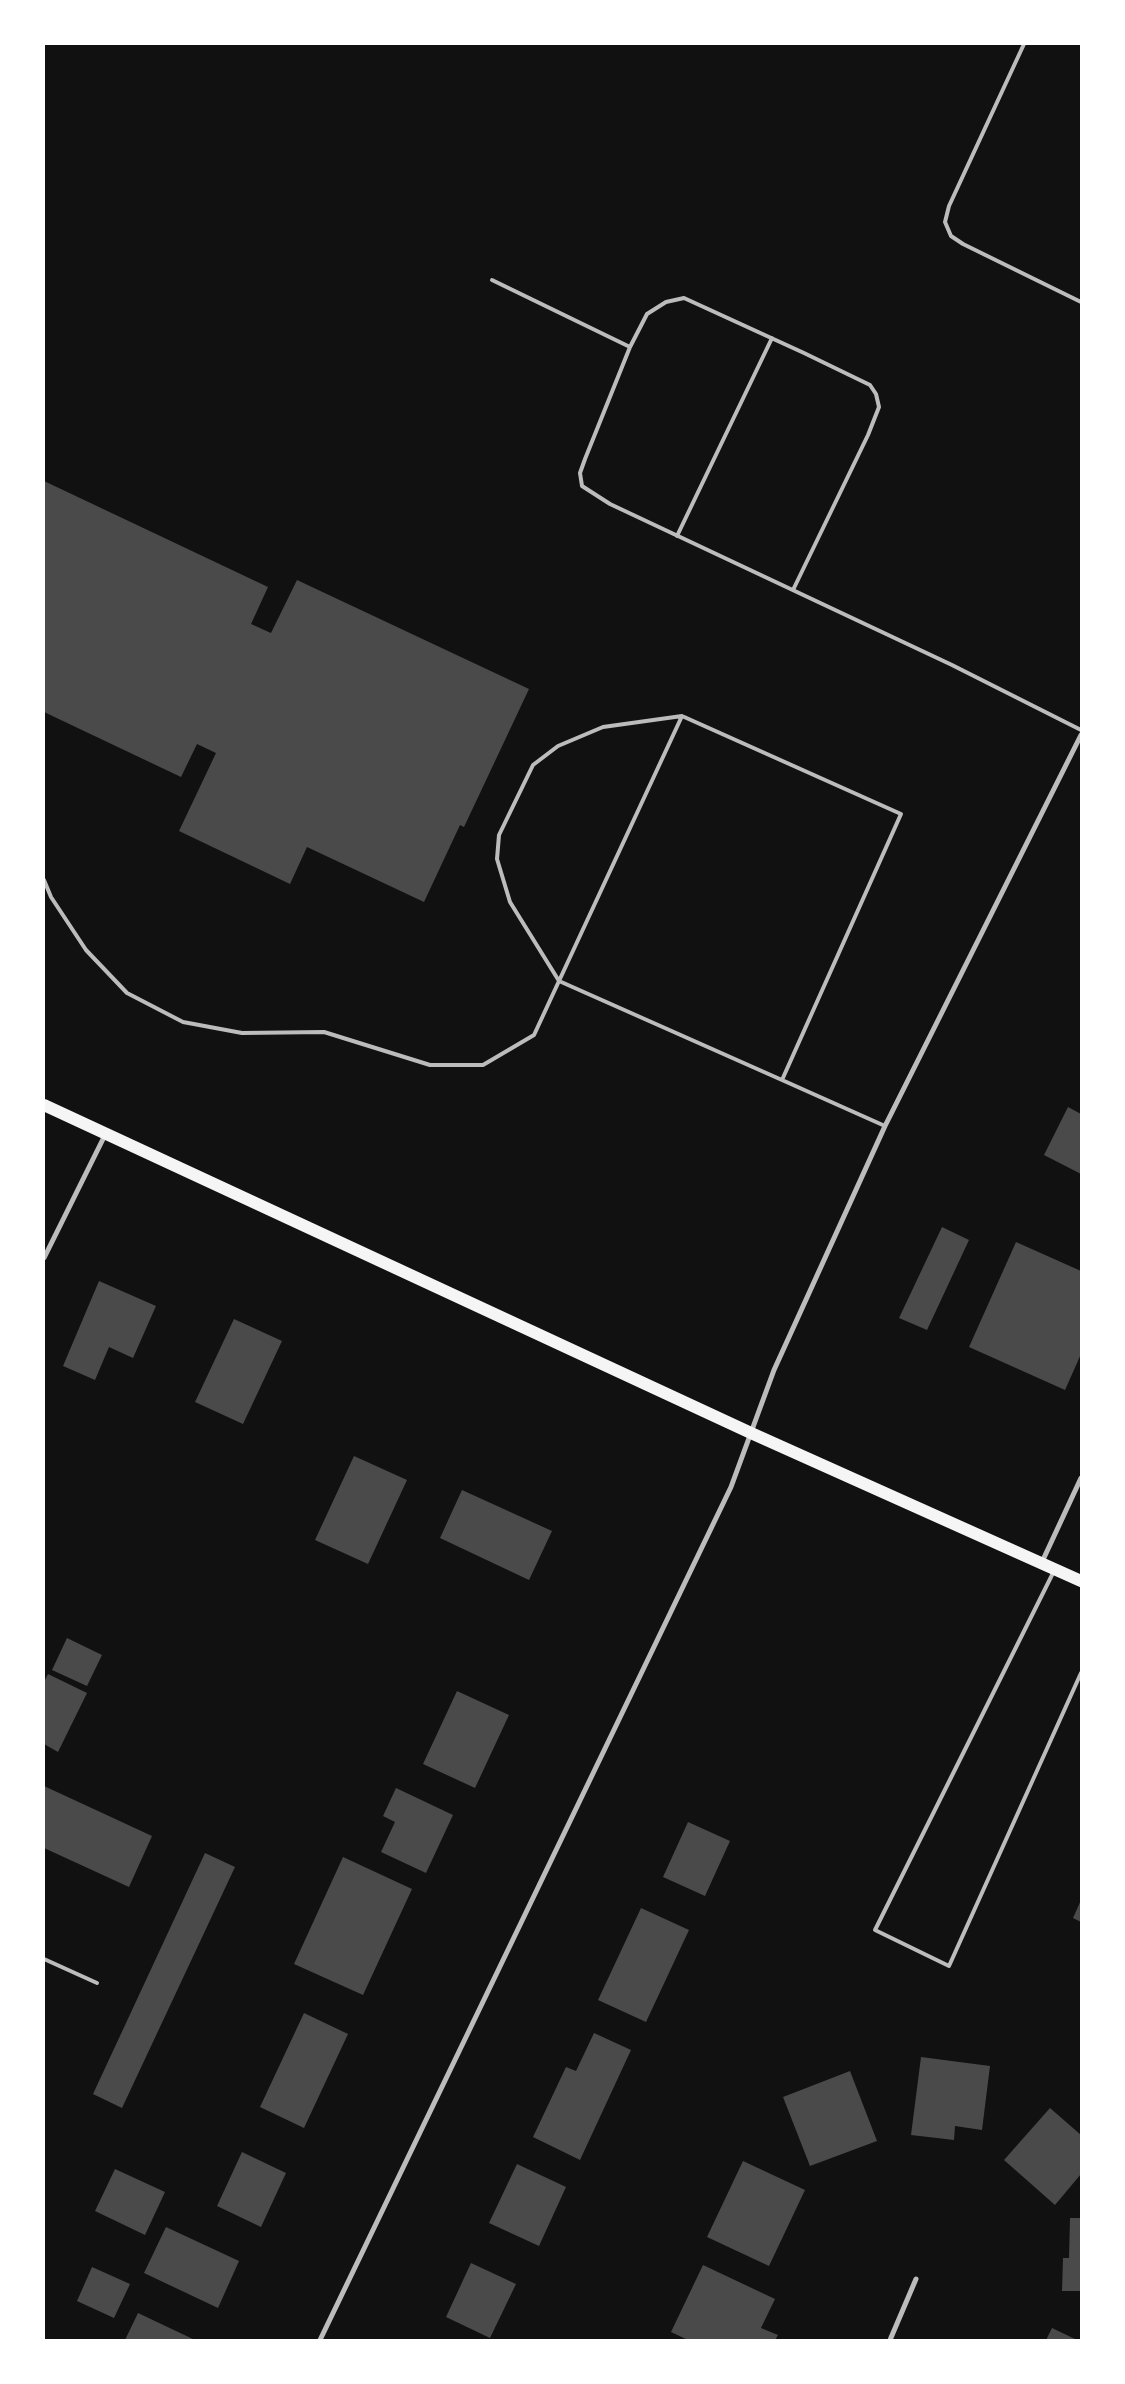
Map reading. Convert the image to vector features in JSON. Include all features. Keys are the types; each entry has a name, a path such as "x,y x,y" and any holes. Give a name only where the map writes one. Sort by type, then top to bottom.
{"main road":[{"path":"44,1105 751,1433 1081,1581"}],"street":[{"path":"320,2340 731,1487 774,1370 885,1126 1081,735"},
{"path":"44,1258 106,1133"},
{"path":"1042,1563 1081,1478"},
{"path":"890,2340 916,2279"}],"lane":[{"path":"1024,44 949,206 945,222 950,236 963,244 1081,302"},
{"path":"492,280 630,346"},
{"path":"793,590 868,435 879,407 876,394 870,385 684,298 666,302 647,314 630,346 580,473 582,486 610,504 952,665 1081,730"},
{"path":"677,536 772,338"},
{"path":"44,880 51,897 86,950 127,993 182,1022 242,1033 324,1032 430,1065 483,1065 534,1035 682,716"},
{"path":"782,1080 901,814 682,716 604,727 558,746 533,765 499,835 497,859 510,902 559,981 885,1126"},
{"path":"1055,1569 875,1930 949,1966 1081,1673"},
{"path":"44,1959 97,1984"}],"building":[{"path":"44,481 268,587 251,624 271,633 297,580 529,689 464,827 460,825 424,902 307,847 290,884 179,831 216,753 197,744 181,777 44,712"},
{"path":"1068,1107 1081,1114 1081,1174 1044,1155"},
{"path":"942,1227 969,1240 927,1330 899,1318"},
{"path":"1016,1242 1081,1271 1081,1354 1065,1390 969,1347"},
{"path":"99,1281 156,1306 133,1358 109,1347 95,1380 63,1366"},
{"path":"234,1319 282,1341 243,1424 195,1402"},
{"path":"354,1456 407,1480 368,1564 315,1540"},
{"path":"462,1490 552,1531 529,1580 440,1538"},
{"path":"67,1638 102,1655 87,1686 52,1670"},
{"path":"48,1674 87,1693 58,1752 44,1744 44,1682"},
{"path":"457,1691 509,1715 475,1788 423,1764"},
{"path":"44,1786 152,1836 129,1887 44,1848"},
{"path":"396,1788 453,1815 426,1873 381,1852 395,1822 383,1816"},
{"path":"688,1822 730,1841 705,1896 663,1877"},
{"path":"205,1853 235,1867 122,2108 93,2094"},
{"path":"343,1857 412,1889 363,1995 294,1964"},
{"path":"1081,1900 1081,1922 1073,1918"},
{"path":"641,1908 689,1930 646,2022 598,2000"},
{"path":"304,2013 348,2034 304,2128 260,2107"},
{"path":"594,2033 631,2050 580,2160 533,2137 566,2067 576,2071"},
{"path":"921,2057 990,2066 982,2130 955,2126 954,2140 911,2135"},
{"path":"850,2071 877,2141 810,2166 783,2097"},
{"path":"1050,2108 1081,2135 1081,2174 1055,2205 1004,2160"},
{"path":"242,2152 286,2173 261,2227 217,2206"},
{"path":"743,2161 805,2190 769,2266 707,2237"},
{"path":"517,2164 566,2187 539,2246 489,2223"},
{"path":"115,2169 165,2192 145,2235 95,2211"},
{"path":"1070,2218 1081,2218 1081,2291 1062,2291 1063,2258 1069,2258"},
{"path":"166,2227 239,2261 218,2308 144,2273"},
{"path":"471,2263 516,2284 490,2338 446,2317"},
{"path":"703,2265 775,2299 761,2328 778,2335 775,2340 688,2340 671,2332"},
{"path":"92,2267 130,2284 114,2318 77,2301"},
{"path":"138,2313 195,2340 125,2340"},
{"path":"1052,2328 1077,2340 1046,2340"}]}
